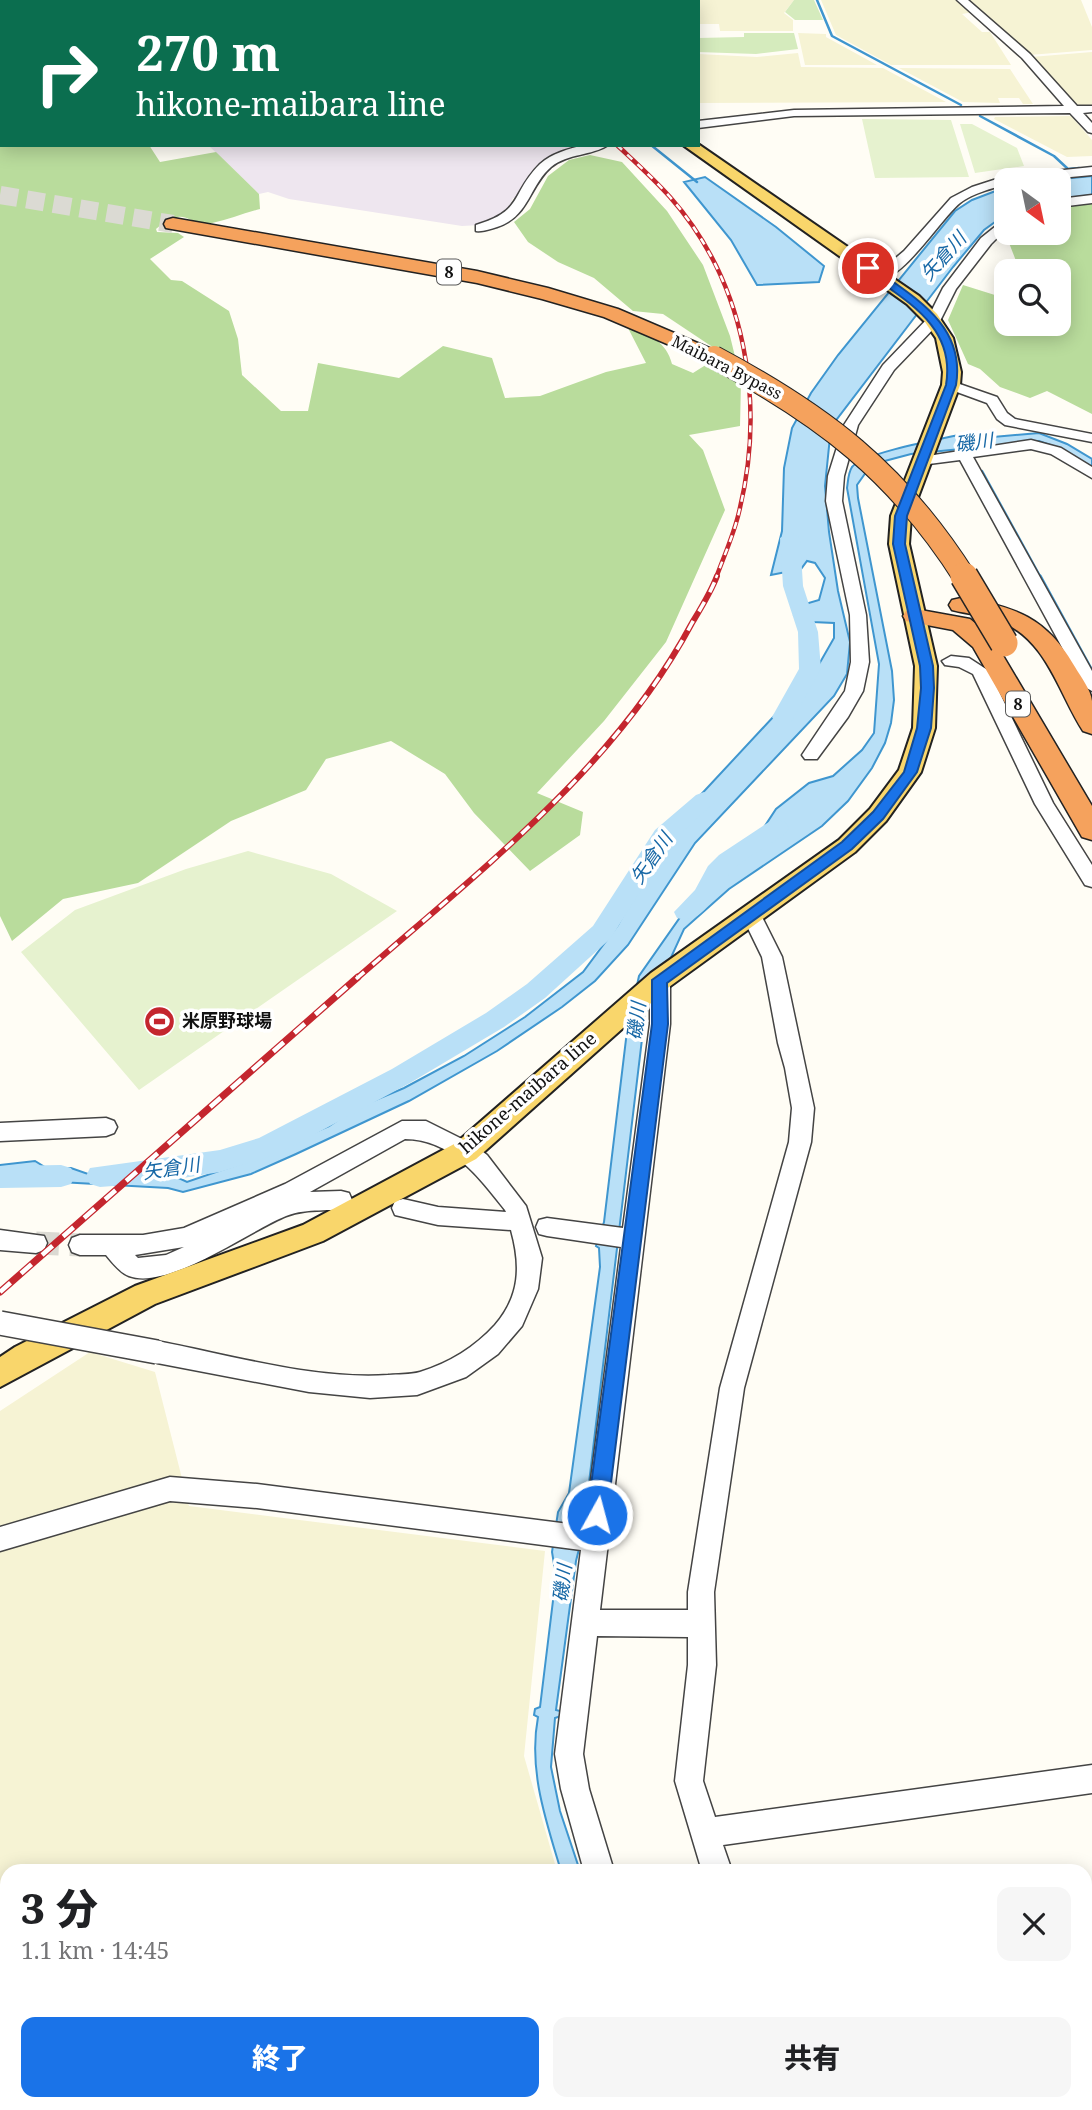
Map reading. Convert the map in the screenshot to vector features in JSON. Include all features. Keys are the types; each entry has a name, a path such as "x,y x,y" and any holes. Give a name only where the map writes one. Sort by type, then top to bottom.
{"highway":[{"name":"Maibara Bypass","path":"173,224 477,277 548,294 611,313 756,378 820,420 889,478 922,515 953,558 1092,796"},
{"path":"914,609 968,606 1001,613 1033,629 1056,654 1092,724"},
{"name":"8","path":"914,609 961,624 983,642 1092,830"}],"main road":[{"name":"hikone-maibara line","path":"0,1374 26,1356 145,1295 313,1233 466,1151 660,980 847,846 878,815 910,772 924,728 928,688 926,666 899,544 901,516 951,385 954,366 952,354 943,332 932,317 883,279 693,147"}],"street":[{"path":"962,0 1026,56 1092,130"},
{"path":"700,124 738,118 835,112 1092,109"},
{"path":"700,124 835,112"},
{"path":"480,228 516,214 548,164 594,147"},
{"path":"1071,173 1092,171"},
{"path":"883,279 909,254 955,201 994,184"},
{"path":"1071,202 1092,199"},
{"path":"811,755 842,713 854,691 860,662 858,615 834,501 836,476 851,425 910,342 932,317 950,288 994,233"},
{"path":"951,385 992,400 1002,416 1010,422 1092,438"},
{"path":"924,452 964,454 1031,444 1044,446 1092,473"},
{"path":"964,454 1092,686"},
{"path":"951,661 963,662 980,671 1044,804 1092,880"},
{"path":"714,1864 689,1781 702,1665 701,1592 732,1388 800,1142 803,1108 772,957 752,915"},
{"path":"597,1864 575,1789 569,1754 586,1624 590,1538 628,1238 660,1024 660,980"},
{"path":"0,1132 106,1127"},
{"path":"0,1323 309,1381 370,1387 417,1384 457,1369 490,1347 514,1319 526,1289 530,1258 515,1206 479,1161 426,1130 402,1130 293,1190 187,1237 168,1242 113,1246 80,1244"},
{"path":"113,1246 133,1268 169,1264 300,1201 313,1198 341,1200"},
{"path":"403,1208 438,1216 508,1222"},
{"path":"547,1227 628,1238"},
{"path":"0,1240 36,1243"},
{"path":"0,1539 170,1489 257,1496 554,1536 590,1538"},
{"path":"586,1624 617,1621 702,1624"},
{"path":"703,1833 1092,1779"}],"shaded area":[{"path":"700,0 794,0 784,13 793,20 793,31 720,31 719,24 700,24"},
{"path":"821,0 959,0 973,12 962,14 982,32 990,32 1011,65 891,65 836,35"},
{"path":"965,0 1081,0 1092,27 1092,50 1029,55"},
{"path":"798,33 826,34 826,37 877,65 805,65"},
{"path":"1092,52 1092,105 1077,107 1031,57"},
{"path":"798,53 801,67 883,68 946,102 700,103 700,54 757,57"},
{"path":"899,68 1010,69 1033,104 1023,104 1019,98 998,98 1000,103 963,102"},
{"path":"1071,116 1092,140 1092,156 1067,157 994,119 995,117"},
{"path":"210,147 581,147 551,157 542,163 530,176 519,199 513,198 506,214 480,225 462,226 289,199 268,192 259,194"},
{"path":"90,1352 155,1372 189,1506 545,1551 524,1756 555,1864 0,1864 0,1411"}],"green space":[{"path":"794,0 814,0 823,20 795,20 785,12"},
{"path":"744,33 794,33 798,49 756,54 700,52 700,38 744,37"},
{"path":"862,119 951,120 969,177 875,178"},
{"path":"960,124 972,124 1017,148 1024,166 994,168 994,170 975,173"},
{"path":"0,147 150,147 160,162 216,152 259,194 260,209 212,223 180,217 166,221 156,229 157,232 178,233 184,237 150,259 171,280 182,281 229,311 238,339 242,375 281,411 308,411 318,363 399,378 443,346 492,358 505,398 540,396 606,372 646,363 628,328 643,332 656,340 666,350 672,364 693,373 723,354 663,314 633,311 594,278 558,262 528,242 514,222 530,209 548,176 569,160 590,155 622,162 667,211 703,265 730,336 741,381 740,426 689,435 703,450 725,510 666,642 604,721 537,793 583,812 580,835 530,871 474,813 445,774 391,741 326,759 306,790 231,821 138,883 63,899 12,941 0,916"},
{"path":"1092,203 1092,414 1047,391 1030,398 1000,387 980,369 968,364 948,320 963,285 994,295 994,336 1071,336 1071,259 1015,259 1010,245 1071,245 1071,206"},
{"name":"米原野球場","path":"248,851 331,874 397,911 139,1090 21,952 75,910 186,869"}],"water":[{"path":"1092,176 1092,195 1071,198 1071,178"},
{"path":"705,177 776,227 824,266 819,282 757,285 731,240 684,182"},
{"path":"994,192 994,223 984,230 953,267 831,427 825,486 838,591 850,642 847,674 834,696 695,843 628,945 595,981 497,1051 409,1101 251,1174 183,1192 168,1188 41,1181 21,1174 0,1175 0,1165 35,1161 48,1169 71,1168 88,1174 170,1174 187,1182 245,1162 329,1126 354,1109 404,1088 464,1056 525,1017 583,972 618,925 660,846 695,801 814,673 834,638 834,623 812,622 794,615 795,607 819,600 825,578 815,563 807,561 801,569 771,575 782,531 784,468 792,428 811,393 838,355 955,211 972,200"},
{"path":"968,433 993,437 1039,433 1067,444 1092,459 1092,468 1056,447 1039,441 911,454 869,468 857,485 892,671 894,700 885,743 872,768 848,801 822,826 729,889 684,929 645,1014 583,1533 576,1561 556,1710 560,1711 561,1716 555,1718 551,1767 560,1811 578,1864 559,1864 540,1795 535,1756 538,1717 534,1715 535,1709 540,1707 556,1576 552,1552 558,1512 569,1493 600,1267 599,1248 596,1246 604,1222 627,1031 639,976 688,906 755,841 776,809 809,783 833,776 862,750 874,733 879,664 847,488 849,475 852,467 860,461"}],"waterway":[{"path":"817,0 832,36 961,105"},
{"path":"980,116 1054,156 1068,169 1079,168"},
{"path":"653,147 697,182"},
{"path":"982,471 1041,578"},
{"name":"矢倉川","path":"783,717 810,669 808,632 793,586 790,538"},
{"path":"1040,576 1092,671"},
{"name":"矢倉川","path":"100,1176 152,1172 220,1161 268,1146 401,1076 495,1020 536,991 602,932 663,836 704,800"},
{"name":"磯川","path":"686,912 704,895 716,872 727,861 777,828"},
{"name":"矢倉川","path":"0,1177 61,1176"}],"tunnel":[{"path":"0,195 173,224"},
{"path":"36,1243 80,1245"}],"railway":[{"path":"619,147 664,190 696,231 717,267 743,346 749,387 747,471 737,520 716,578"},
{"path":"356,979 495,858 584,772 624,725 660,676 717,576"},
{"path":"0,1292 358,977"}],"place":[{"name":"米原野球場","path":"159,1021"}],"route":[{"path":"597,1515 660,1024 660,980 847,846 878,815 910,772 924,728 928,688 926,666 914,602 899,544 901,516 951,385 954,366 943,332 930,315 914,300 868,268"}]}
